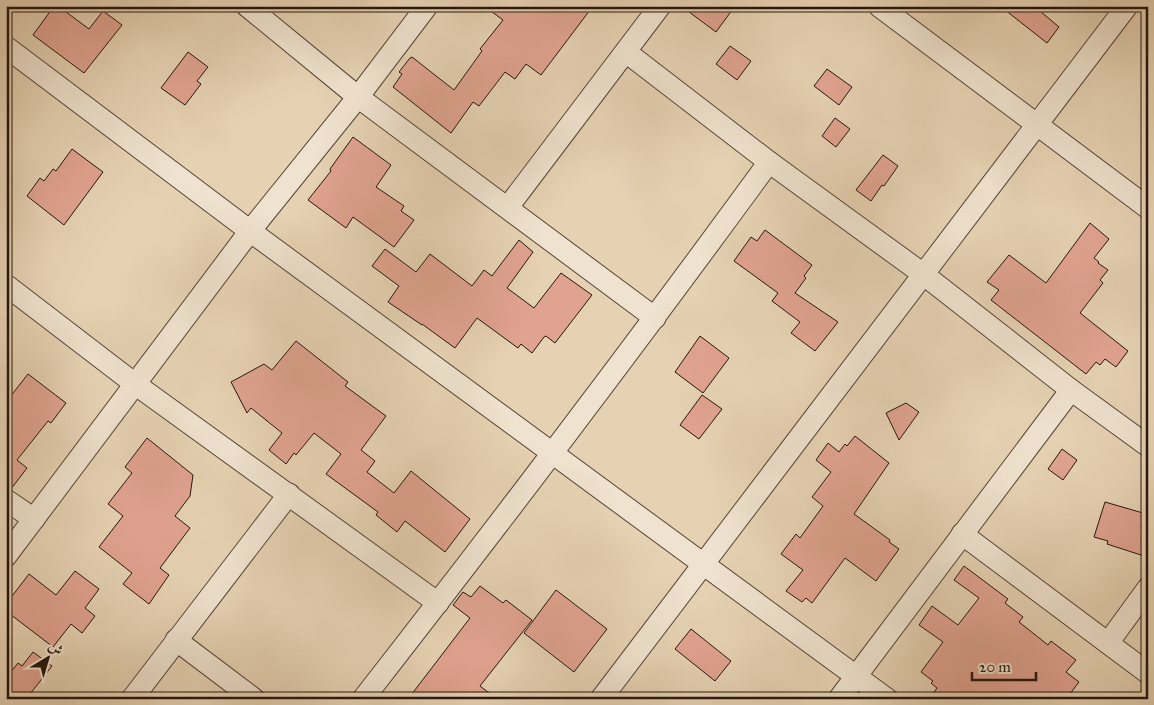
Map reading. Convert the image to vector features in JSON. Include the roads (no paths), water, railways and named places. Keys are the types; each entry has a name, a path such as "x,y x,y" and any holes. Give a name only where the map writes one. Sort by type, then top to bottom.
{"street":[{"path":"247,6 358,97 655,318"},
{"path":"6,556 250,231 358,97 427,6"},
{"path":"508,207 660,6"},
{"path":"879,6 1148,208"},
{"path":"602,699 1127,6"},
{"path":"6,47 250,231 857,675 887,699"},
{"path":"626,52 769,162 923,274 1071,390 1148,446"},
{"path":"364,699 554,453 769,162"},
{"path":"6,286 135,384 290,494 438,603"},
{"path":"839,699 1071,390"},
{"path":"132,699 290,494"},
{"path":"6,500 34,519"},
{"path":"962,534 1148,673"},
{"path":"1108,643 1148,588"},
{"path":"176,640 254,699"}]}
